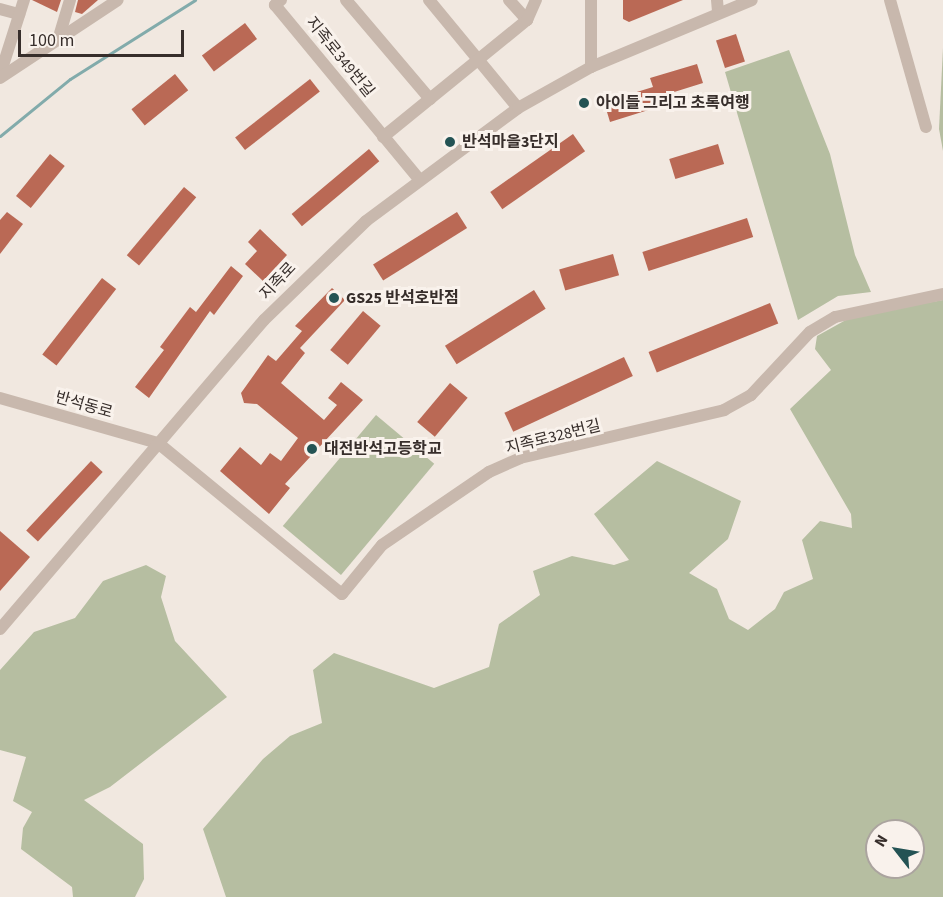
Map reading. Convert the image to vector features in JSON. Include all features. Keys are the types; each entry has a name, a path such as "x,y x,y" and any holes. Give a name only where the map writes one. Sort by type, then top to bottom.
{"street":[{"path":"0,77 24,0"},
{"path":"58,40 70,0"},
{"path":"0,77 118,0"},
{"name":"지족로349번길","path":"281,0 275,5 418,178"},
{"path":"346,0 430,99"},
{"path":"429,0 518,108"},
{"path":"509,0 527,20"},
{"path":"383,137 527,20 537,0"},
{"path":"591,0 591,67"},
{"name":"지족로","path":"0,629 158,443 321,259 418,178 518,108 591,67 717,6 752,0"},
{"path":"890,0 926,127"},
{"path":"0,9 19,14"},
{"name":"지족로328번길","path":"158,443 342,594 382,545 489,472 520,458 724,410 751,395 810,332 835,317 943,294"},
{"name":"반석동로","path":"0,398 158,443"}],"green space":[{"path":"943,48 943,151 939,129"},
{"path":"789,50 830,154 855,255 871,292 838,296 798,320 725,72"},
{"path":"943,300 943,897 226,897 203,829 263,759 290,736 322,723 313,670 334,653 434,688 489,667 499,624 540,595 533,571 572,556 614,565 629,560 594,514 657,461 741,501 728,539 689,573 717,589 729,619 748,630 775,609 784,592 813,579 802,540 820,521 852,528 851,514 790,409 831,370 815,349 817,336 853,316"},
{"path":"376,415 434,464 341,575 283,526"},
{"path":"146,565 166,576 161,597 175,641 227,697 110,787 84,800 143,844 144,879 135,897 73,897 72,887 21,849 23,828 32,812 13,801 26,757 0,750 0,670 34,632 75,618 103,581"}],"building":[{"path":"32,0 61,0 57,12"},
{"path":"78,0 98,0 82,14 75,12"},
{"path":"623,0 683,0 629,22 623,19"},
{"path":"245,23 257,39 214,71 202,55"},
{"path":"736,34 745,62 725,68 716,40"},
{"path":"697,64 703,83 655,98 658,107 610,122 604,102 653,87 650,78"},
{"path":"175,74 188,90 145,126 131,109"},
{"path":"310,79 320,92 245,150 235,137"},
{"path":"573,134 585,151 502,209 490,192"},
{"path":"718,144 724,164 675,179 669,159"},
{"path":"369,149 379,161 302,226 292,214"},
{"path":"50,154 65,166 31,208 16,196"},
{"path":"184,187 196,197 139,265 127,255"},
{"path":"7,212 23,224 0,254 0,220"},
{"path":"457,212 467,228 383,281 373,264"},
{"path":"747,218 753,237 649,271 642,252"},
{"path":"260,229 287,255 263,281 245,264 257,251 248,242"},
{"path":"613,254 619,275 565,291 559,269"},
{"path":"231,266 243,276 214,315 210,311 149,398 135,387 164,350 160,347 190,307 196,312"},
{"path":"102,278 116,289 56,366 42,354"},
{"path":"332,288 345,300 300,348 305,353 281,383 324,420 337,405 328,398 341,382 363,400 285,484 290,488 269,514 220,471 240,447 261,465 270,453 281,461 298,438 257,404 244,403 241,393 268,355 276,361 302,331 295,326"},
{"path":"534,290 546,309 457,364 445,346"},
{"path":"770,303 778,323 657,372 649,352"},
{"path":"363,311 381,326 348,365 330,350"},
{"path":"624,357 633,376 513,432 504,413"},
{"path":"450,383 468,398 435,437 417,422"},
{"path":"91,461 103,472 38,541 26,530"},
{"path":"0,531 30,557 0,591"}],"waterway":[{"path":"0,136 70,79 195,0"}],"place":[{"name":"아이들 그리고 초록여행","path":"584,103"},
{"name":"반석마을3단지","path":"450,142"},
{"name":"GS25 반석호반점","path":"334,298"},
{"name":"대전반석고등학교","path":"312,449"}]}
